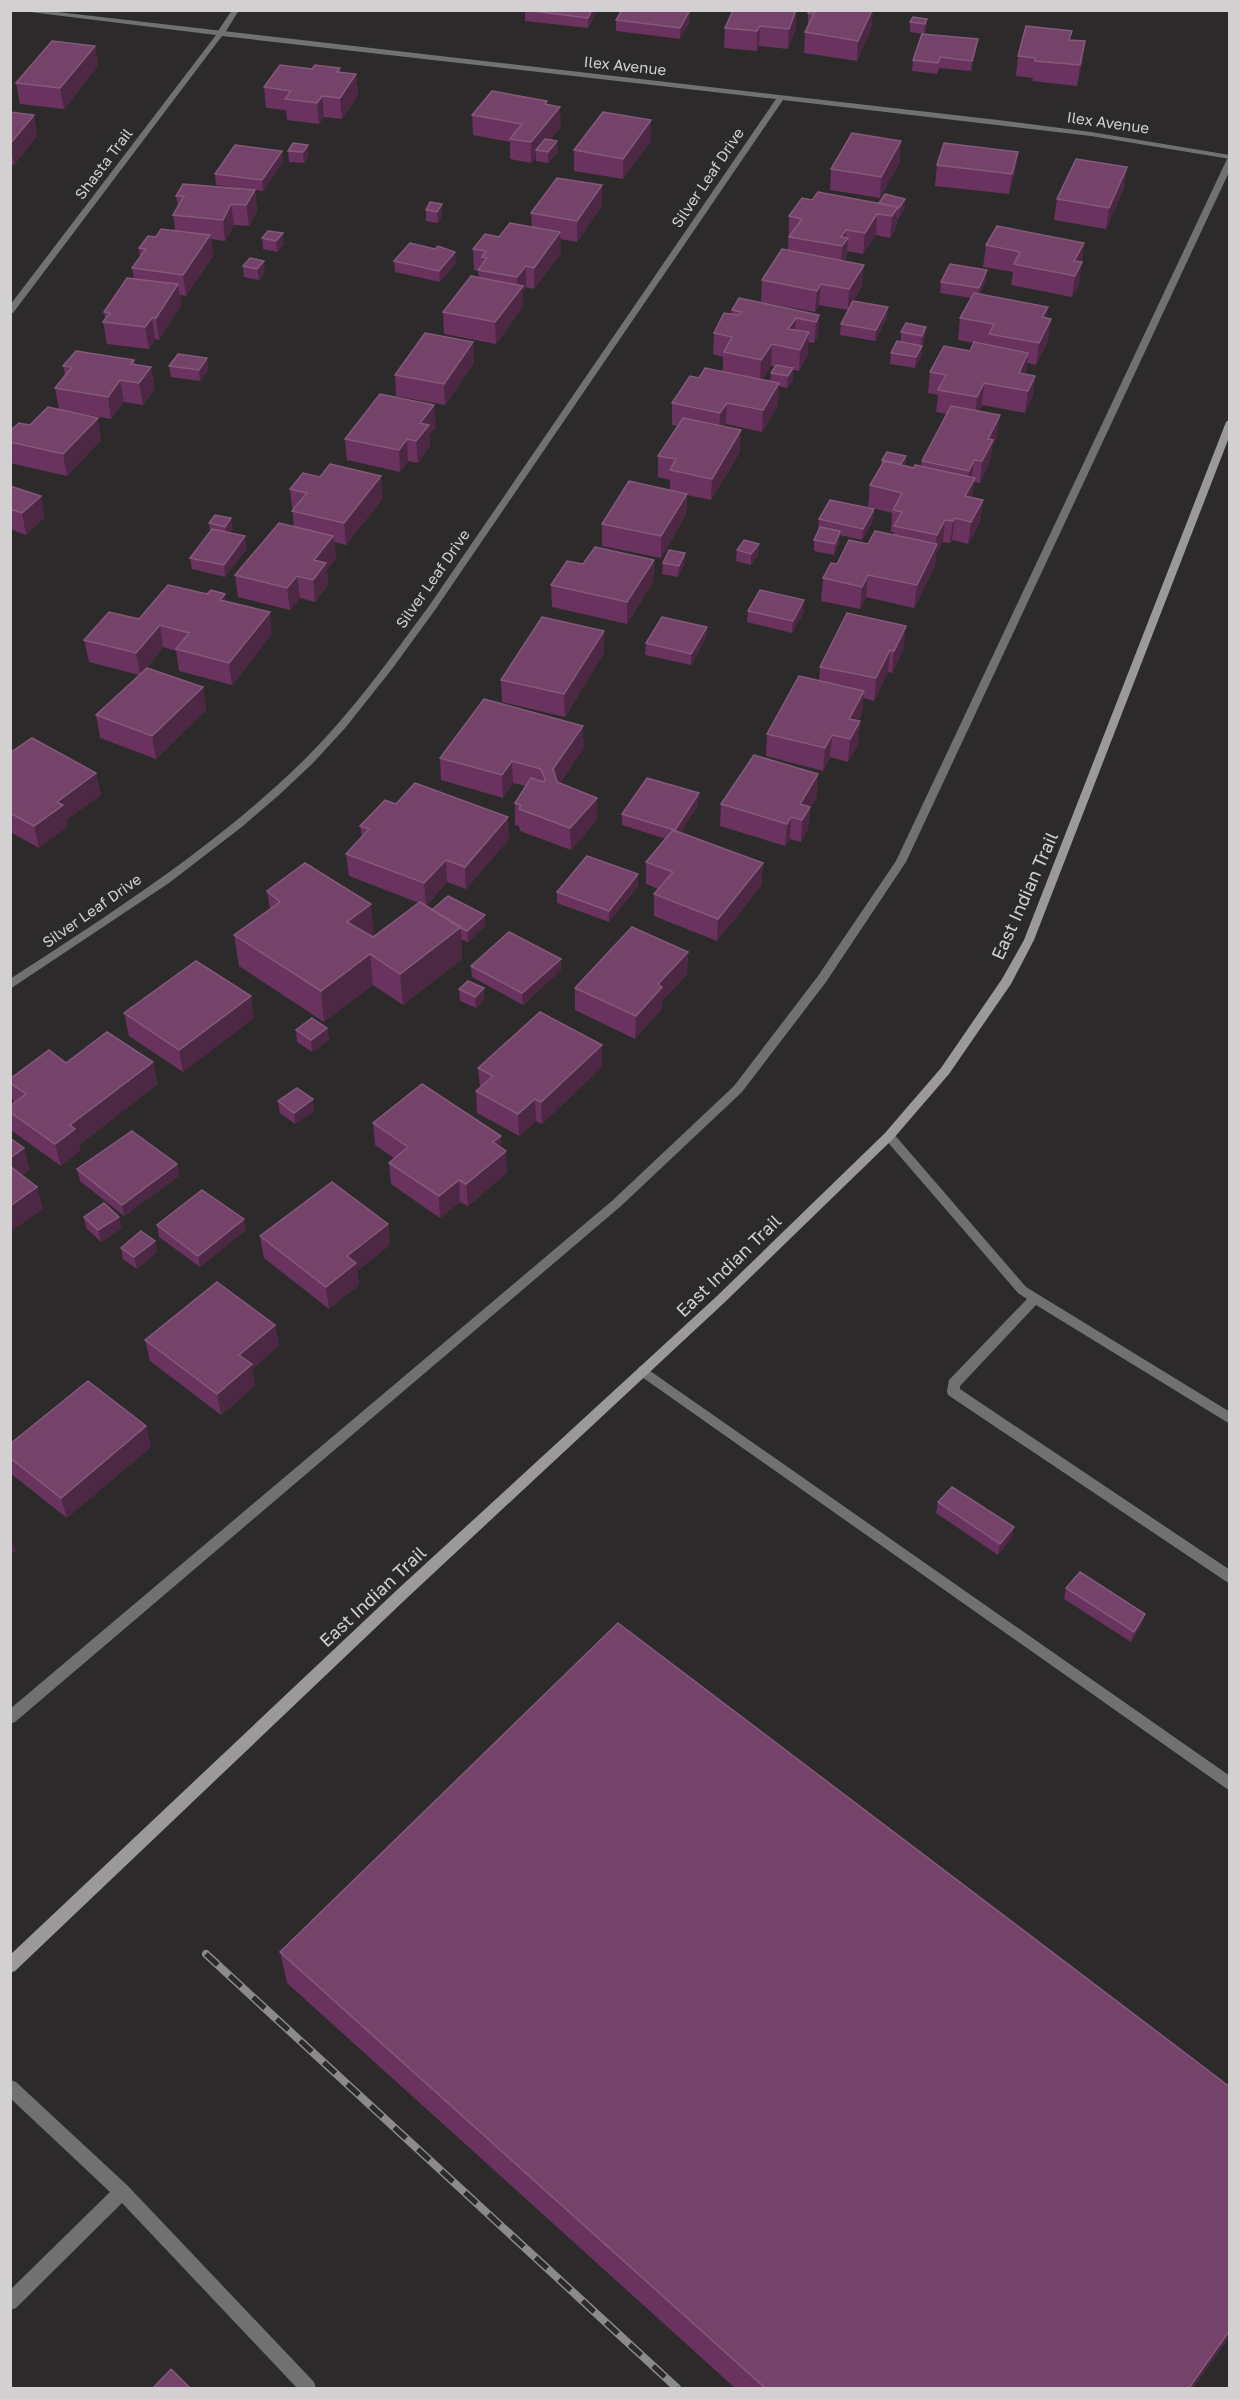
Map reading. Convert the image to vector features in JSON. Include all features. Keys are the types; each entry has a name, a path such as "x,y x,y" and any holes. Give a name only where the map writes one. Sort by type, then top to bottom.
{"main road":[{"name":"East Indian Trail","path":"10,1966 404,1593 722,1299 890,1136 945,1071 1007,981 1029,940 1064,856 1230,422"}],"street":[{"name":"Ilex Avenue","path":"17,10 1091,134 1230,159"},
{"name":"Shasta Trail","path":"10,311 236,10"},
{"name":"Silver Leaf Drive","path":"10,985 207,848 268,800 310,760 373,689 439,598 782,97"},
{"path":"10,1718 617,1203 738,1089 822,979 901,862 1230,159"},
{"path":"890,1136 1022,1290 1230,1419"},
{"path":"1035,1298 954,1384 953,1391 1230,1578"},
{"path":"643,1371 1230,1785"},
{"path":"10,2087 122,2192 308,2388"},
{"path":"10,2302 122,2192"}],"building":[{"path":"525,10 592,10 588,18"},
{"path":"622,10 690,10 680,28 616,20"},
{"path":"733,10 796,10 789,29 760,26 757,31 725,28"},
{"path":"809,10 816,10 814,14 808,13"},
{"path":"816,10 872,10 858,41 805,32"},
{"path":"913,17 927,19 925,24 910,22"},
{"path":"1026,26 1072,31 1069,40 1085,41 1080,65 1035,61 1035,58 1018,56"},
{"path":"922,34 978,39 972,61 940,57 938,63 913,60"},
{"path":"52,41 95,46 60,88 16,83"},
{"path":"280,65 312,69 315,65 340,68 337,72 356,74 340,98 322,96 317,103 285,99 291,91 264,87"},
{"path":"492,91 547,101 545,104 560,107 531,142 510,139 522,124 472,115"},
{"path":"10,112 34,115 10,144"},
{"path":"603,112 651,120 623,159 574,150"},
{"path":"852,133 901,141 881,177 831,169"},
{"path":"545,139 557,141 548,152 536,150"},
{"path":"293,143 308,145 303,152 288,151"},
{"path":"944,143 1018,152 1012,174 937,165"},
{"path":"235,145 282,151 262,180 215,174"},
{"path":"1076,159 1127,167 1109,208 1057,199"},
{"path":"557,178 602,185 577,221 531,213"},
{"path":"183,184 255,190 246,205 231,204 223,220 173,215 184,196 176,196"},
{"path":"818,192 898,207 892,216 877,214 865,233 846,230 841,237 848,238 842,246 789,237 802,219 789,216 802,198 812,200"},
{"path":"885,194 905,199 899,208 879,203"},
{"path":"430,202 442,204 437,212 426,210"},
{"path":"510,223 560,232 534,268 526,266 517,277 478,270 487,258 482,257 486,251 473,249 485,234 499,237"},
{"path":"997,226 1084,243 1074,261 1082,262 1075,276 1014,264 1020,252 986,245"},
{"path":"161,229 210,235 183,275 132,268 146,249 139,248 148,236 156,237"},
{"path":"268,231 283,233 276,241 262,238"},
{"path":"410,243 435,249 438,246 455,252 439,271 394,261"},
{"path":"782,249 864,265 849,289 821,284 817,291 762,280"},
{"path":"250,258 264,261 257,269 243,266"},
{"path":"950,264 987,270 979,288 941,282"},
{"path":"471,276 523,286 495,322 443,312"},
{"path":"127,278 178,284 156,318 152,318 145,327 103,322 110,313 104,312"},
{"path":"974,293 1048,307 1042,317 1051,319 1039,343 989,334 994,324 960,318"},
{"path":"739,298 819,315 816,322 796,318 788,329 809,332 800,350 772,344 761,360 724,352 732,337 714,333 724,313 738,315 741,312 732,310"},
{"path":"853,301 888,307 876,330 841,324"},
{"path":"906,323 926,327 922,336 901,332"},
{"path":"425,333 473,342 444,384 395,375"},
{"path":"897,341 922,346 916,357 891,353"},
{"path":"974,342 1028,353 1019,373 1035,376 1028,391 984,383 977,397 938,390 946,375 930,372 944,346 970,351"},
{"path":"76,351 134,360 131,364 151,367 139,383 120,380 108,397 55,388 72,367 63,366"},
{"path":"178,354 207,358 199,370 169,366"},
{"path":"776,365 793,368 788,376 771,373"},
{"path":"705,368 779,383 763,410 727,403 720,413 672,403 690,376 699,378"},
{"path":"380,394 434,405 420,423 429,425 416,441 407,439 399,450 345,439"},
{"path":"951,406 1000,415 988,439 993,440 982,461 974,460 969,471 922,461"},
{"path":"48,407 98,418 63,454 10,442 10,431 19,423 30,425"},
{"path":"683,418 741,430 712,479 670,470 676,459 658,456"},
{"path":"887,452 906,456 901,464 882,460"},
{"path":"884,461 975,478 965,496 983,500 971,522 955,518 953,521 945,520 937,535 894,526 902,512 893,510 902,493 870,485"},
{"path":"330,464 381,476 344,523 292,511 307,493 290,489 303,473 320,477"},
{"path":"629,481 687,494 661,536 602,524"},
{"path":"10,486 41,496 22,513 10,509"},
{"path":"830,500 874,509 863,529 819,519"},
{"path":"215,515 231,518 225,527 209,523"},
{"path":"279,523 333,536 314,560 326,563 313,580 297,576 287,588 235,575"},
{"path":"820,527 840,531 835,544 814,540"},
{"path":"212,529 245,536 224,565 190,558"},
{"path":"875,531 937,544 917,585 868,575 862,587 823,578 831,563 837,564 849,540 868,544"},
{"path":"744,540 759,544 751,554 737,550"},
{"path":"595,547 654,560 627,602 551,585 567,561 583,564"},
{"path":"669,550 685,553 679,566 663,563"},
{"path":"168,585 207,594 211,590 225,594 220,600 270,612 229,663 176,649 189,633 160,625 136,653 84,640 109,612 139,619"},
{"path":"760,590 804,600 793,621 748,611"},
{"path":"847,613 906,626 894,651 890,650 876,678 820,667"},
{"path":"542,617 604,631 564,694 501,680"},
{"path":"662,617 707,627 691,654 646,643"},
{"path":"147,668 203,687 152,736 96,715"},
{"path":"799,676 864,691 849,719 860,721 850,739 832,735 825,748 767,734"},
{"path":"484,699 583,726 553,769 557,782 597,798 570,828 519,809 521,805 515,803 531,778 544,782 541,769 512,761 502,775 440,758"},
{"path":"32,738 96,773 57,802 63,805 34,826 10,813 10,753"},
{"path":"754,755 818,774 800,804 810,807 802,820 791,817 787,824 721,804"},
{"path":"647,778 699,793 675,830 622,814"},
{"path":"415,783 508,817 465,867 446,860 424,883 346,854 369,829 360,826 385,800 396,804"},
{"path":"673,830 763,863 718,919 654,894 673,872 646,862"},
{"path":"587,856 638,874 609,911 557,892"},
{"path":"305,863 371,904 347,922 373,937 420,902 461,927 400,974 370,954 321,991 234,935 280,902 267,891"},
{"path":"448,896 485,915 467,931 432,910"},
{"path":"632,927 688,952 658,984 662,987 636,1016 575,988"},
{"path":"509,932 561,959 522,993 471,966"},
{"path":"196,961 251,996 179,1050 124,1013"},
{"path":"468,981 484,988 475,997 459,989"},
{"path":"540,1012 602,1045 541,1102 535,1099 518,1114 476,1091 493,1076 478,1068"},
{"path":"312,1018 327,1028 311,1040 296,1030"},
{"path":"107,1032 153,1062 70,1125 75,1129 55,1144 10,1112 10,1106 26,1094 10,1083 10,1079 49,1050 66,1063"},
{"path":"422,1084 501,1136 493,1142 506,1151 466,1184 459,1180 439,1196 389,1163 408,1147 373,1123"},
{"path":"297,1088 313,1099 294,1113 278,1101"},
{"path":"132,1131 177,1164 122,1205 77,1169"},
{"path":"10,1138 24,1148 10,1158"},
{"path":"10,1166 37,1187 10,1206"},
{"path":"332,1182 388,1224 347,1256 356,1263 326,1287 260,1236"},
{"path":"202,1190 244,1219 198,1256 157,1225"},
{"path":"104,1203 119,1217 98,1230 84,1217"},
{"path":"141,1231 155,1241 134,1257 121,1248"},
{"path":"217,1282 275,1325 239,1355 252,1364 217,1394 145,1340"},
{"path":"88,1381 146,1426 61,1498 10,1458 10,1444"},
{"path":"952,1487 1014,1527 1000,1544 938,1502"},
{"path":"1080,1572 1145,1614 1134,1632 1066,1588"},
{"path":"618,1623 1230,2087 1230,2330 1189,2388 765,2388 280,1952"},
{"path":"171,2369 190,2388 153,2388"}],"railway":[{"path":"206,1954 677,2388"}]}
